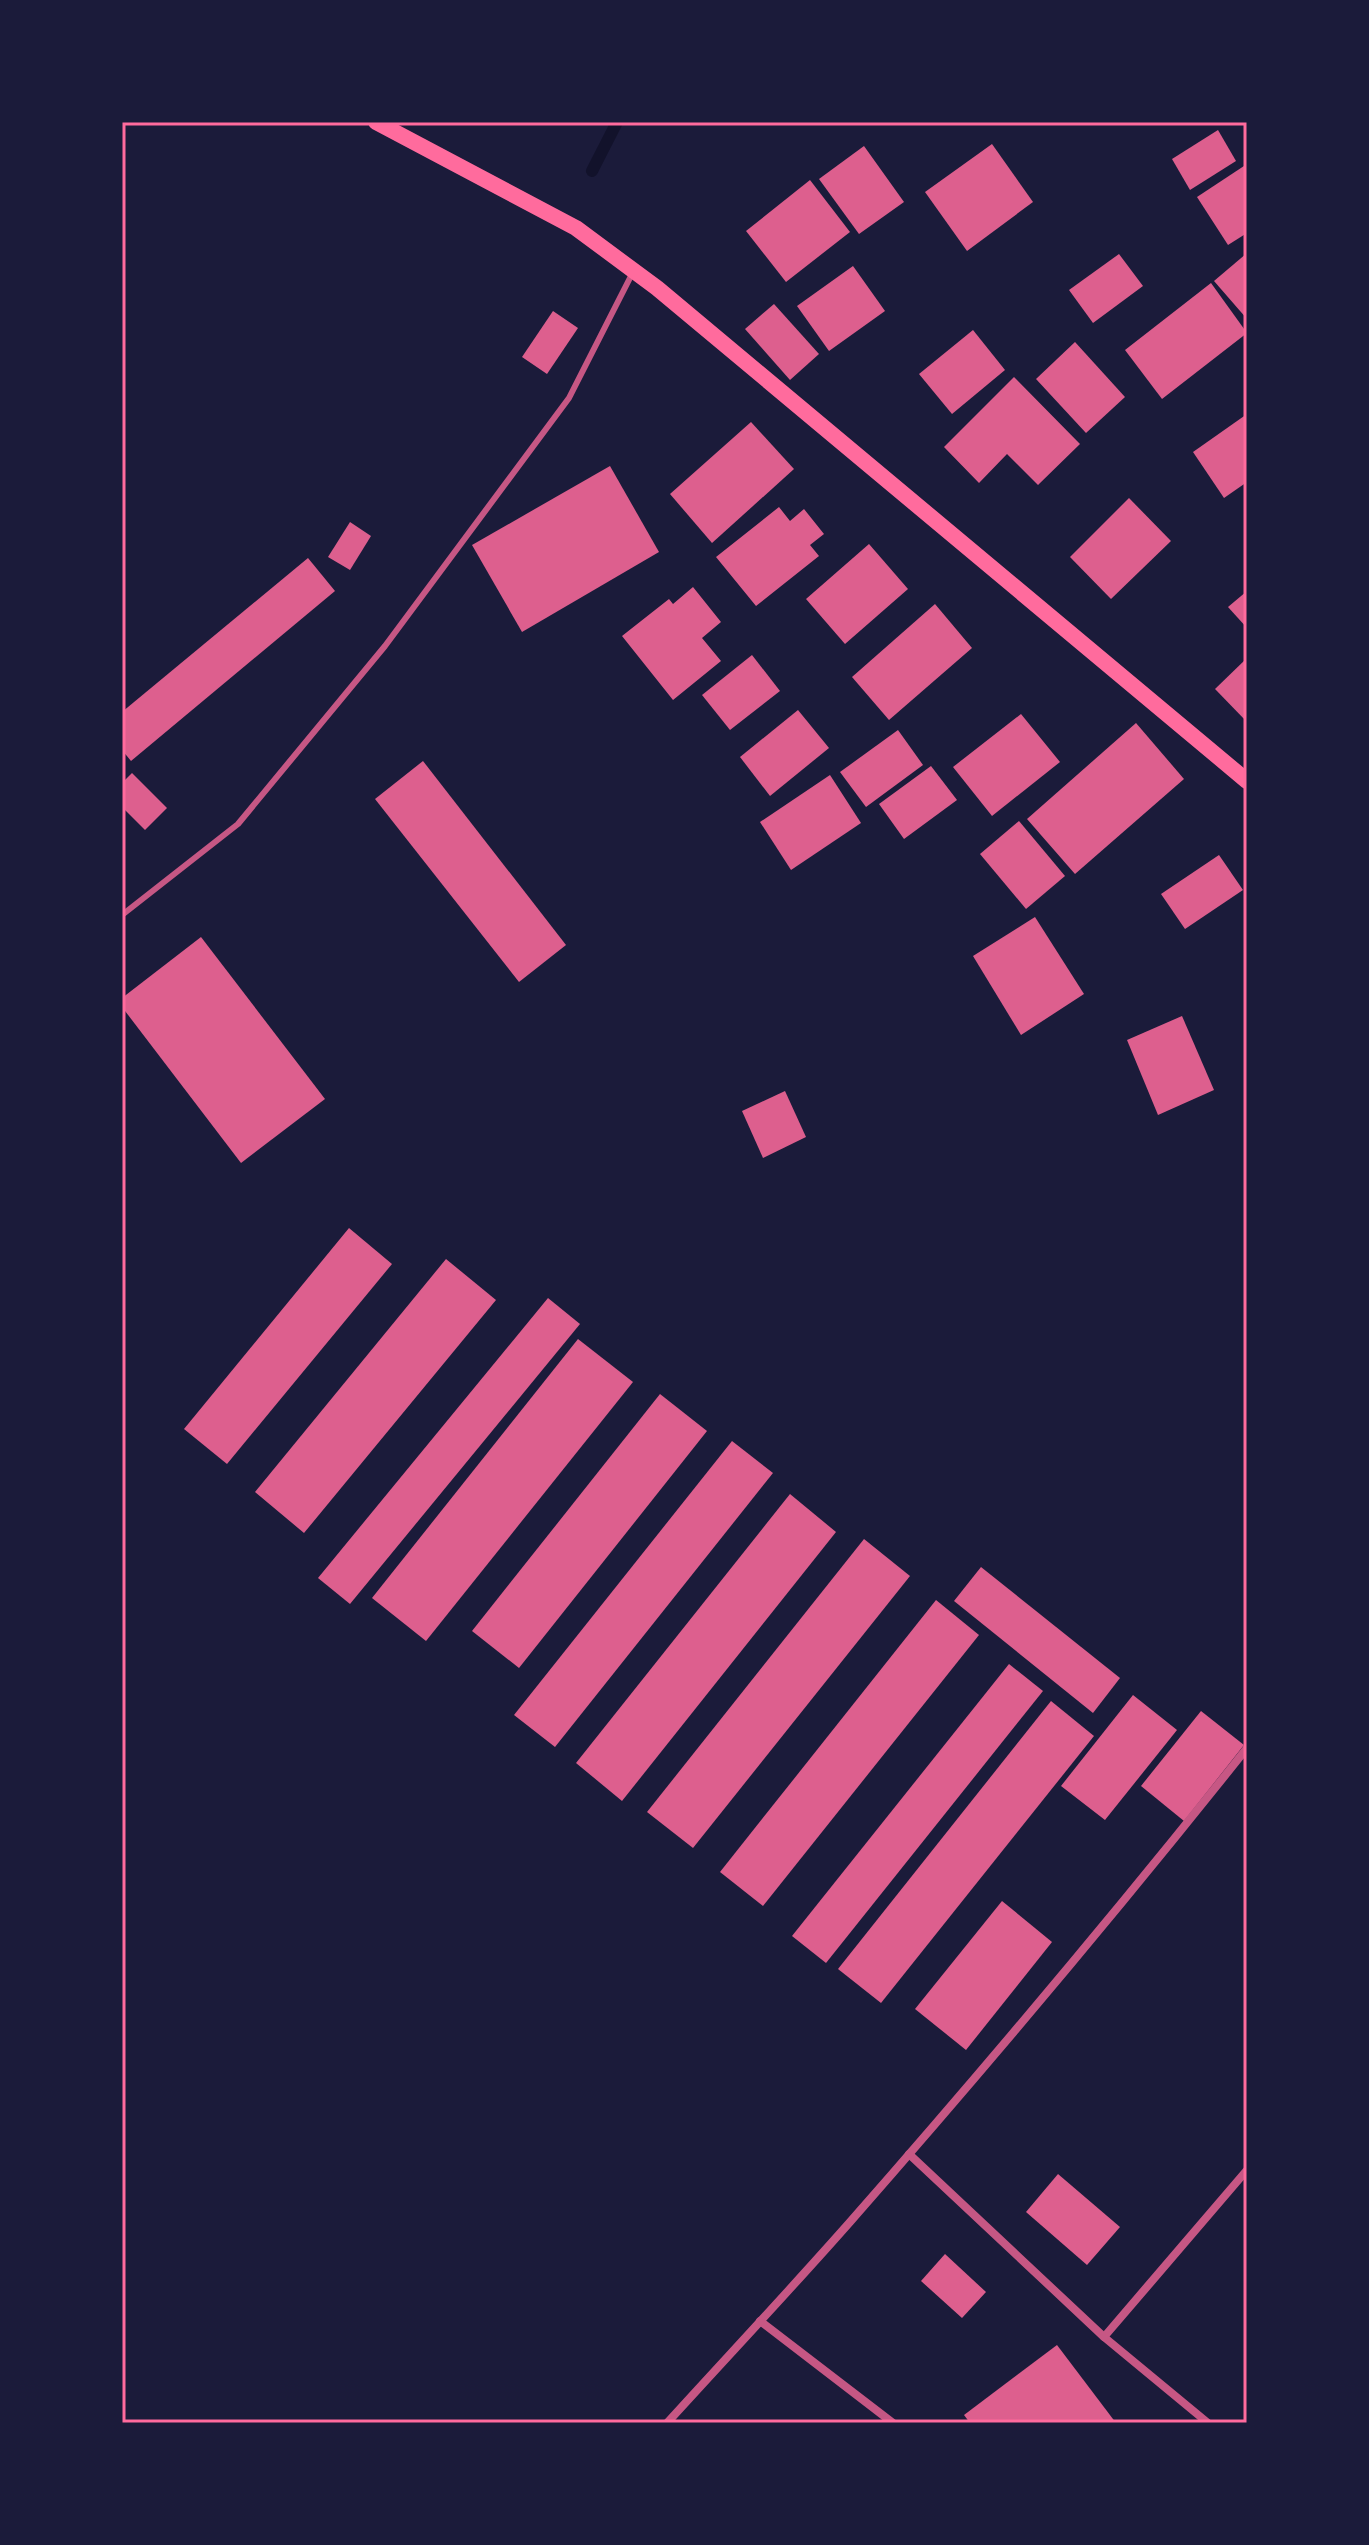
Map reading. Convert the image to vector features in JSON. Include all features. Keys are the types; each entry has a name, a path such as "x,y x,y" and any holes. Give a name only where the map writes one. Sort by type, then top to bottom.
{"main road":[{"path":"376,122 552,214 607,249 1247,781"}],"street":[{"path":"667,2423 909,2154 1130,1895 1247,1748"},
{"path":"909,2154 1104,2337 1208,2423"},
{"path":"1104,2337 1247,2170"},
{"path":"760,2321 893,2423"}],"lane":[{"path":"122,915 238,824 385,646 569,398 634,271"}],"building":[{"path":"1218,130 1236,161 1190,190 1172,159"},
{"path":"992,144 1033,202 967,251 925,192"},
{"path":"864,146 904,202 859,234 819,179"},
{"path":"1247,164 1247,233 1228,245 1197,197"},
{"path":"810,180 850,232 786,282 746,231"},
{"path":"1247,253 1247,319 1214,281"},
{"path":"1119,254 1143,286 1093,323 1069,290"},
{"path":"853,266 885,311 829,351 797,306"},
{"path":"1211,283 1247,333 1162,399 1125,350"},
{"path":"774,304 819,354 790,380 745,329"},
{"path":"553,311 578,328 547,374 522,357"},
{"path":"973,330 1005,370 952,414 919,374"},
{"path":"1075,342 1125,397 1086,433 1036,379"},
{"path":"1014,377 1080,444 1038,485 1007,454 979,483 944,447"},
{"path":"1247,414 1247,482 1224,498 1193,452"},
{"path":"751,422 794,469 712,543 670,494"},
{"path":"610,466 659,552 522,632 472,545"},
{"path":"1129,498 1171,541 1111,599 1070,557"},
{"path":"779,507 790,521 804,509 824,534 810,545 819,556 756,606 716,557"},
{"path":"350,522 371,536 350,570 328,557"},
{"path":"869,544 908,589 845,644 806,599"},
{"path":"308,558 335,591 131,761 122,750 122,712"},
{"path":"693,587 721,622 702,638 721,661 673,700 622,636 669,599 673,604"},
{"path":"1247,591 1247,628 1228,607"},
{"path":"935,604 972,648 889,720 852,677"},
{"path":"752,655 780,691 730,730 702,695"},
{"path":"1247,658 1247,722 1215,689"},
{"path":"798,710 829,748 770,796 740,757"},
{"path":"1021,714 1060,762 992,816 953,767"},
{"path":"1136,723 1184,779 1075,874 1027,819"},
{"path":"898,730 923,765 866,807 840,772"},
{"path":"423,761 566,945 519,982 375,799"},
{"path":"931,766 957,800 904,839 879,804"},
{"path":"132,773 167,808 145,830 122,807 122,783"},
{"path":"830,775 861,823 791,870 760,822"},
{"path":"1019,821 1065,876 1026,909 980,854"},
{"path":"1219,855 1243,890 1185,929 1161,894"},
{"path":"1035,917 1084,994 1021,1035 973,956"},
{"path":"201,937 325,1099 241,1163 122,1007 122,998"},
{"path":"1182,1016 1214,1090 1158,1115 1127,1040"},
{"path":"785,1091 806,1137 763,1158 742,1111"},
{"path":"349,1228 392,1264 227,1464 184,1429"},
{"path":"446,1259 496,1300 304,1533 255,1492"},
{"path":"548,1298 580,1324 350,1604 318,1578"},
{"path":"578,1339 633,1382 426,1641 372,1598"},
{"path":"660,1394 707,1431 519,1668 472,1631"},
{"path":"732,1441 773,1473 555,1747 514,1715"},
{"path":"790,1494 836,1532 622,1801 576,1763"},
{"path":"864,1539 910,1576 693,1848 647,1812"},
{"path":"981,1567 1120,1678 1093,1713 954,1601"},
{"path":"936,1600 979,1635 763,1906 720,1872"},
{"path":"1009,1664 1043,1691 826,1963 792,1936"},
{"path":"1133,1695 1177,1730 1105,1820 1061,1786"},
{"path":"1051,1701 1094,1736 881,2003 838,1969"},
{"path":"1201,1711 1244,1745 1184,1821 1141,1786"},
{"path":"1002,1901 1052,1942 966,2050 915,2009"},
{"path":"1058,2174 1120,2227 1087,2265 1026,2212"},
{"path":"945,2254 986,2292 962,2318 921,2281"},
{"path":"1057,2345 1116,2423 970,2423 964,2415"}],"waterway":[{"path":"592,171 617,122"}]}
